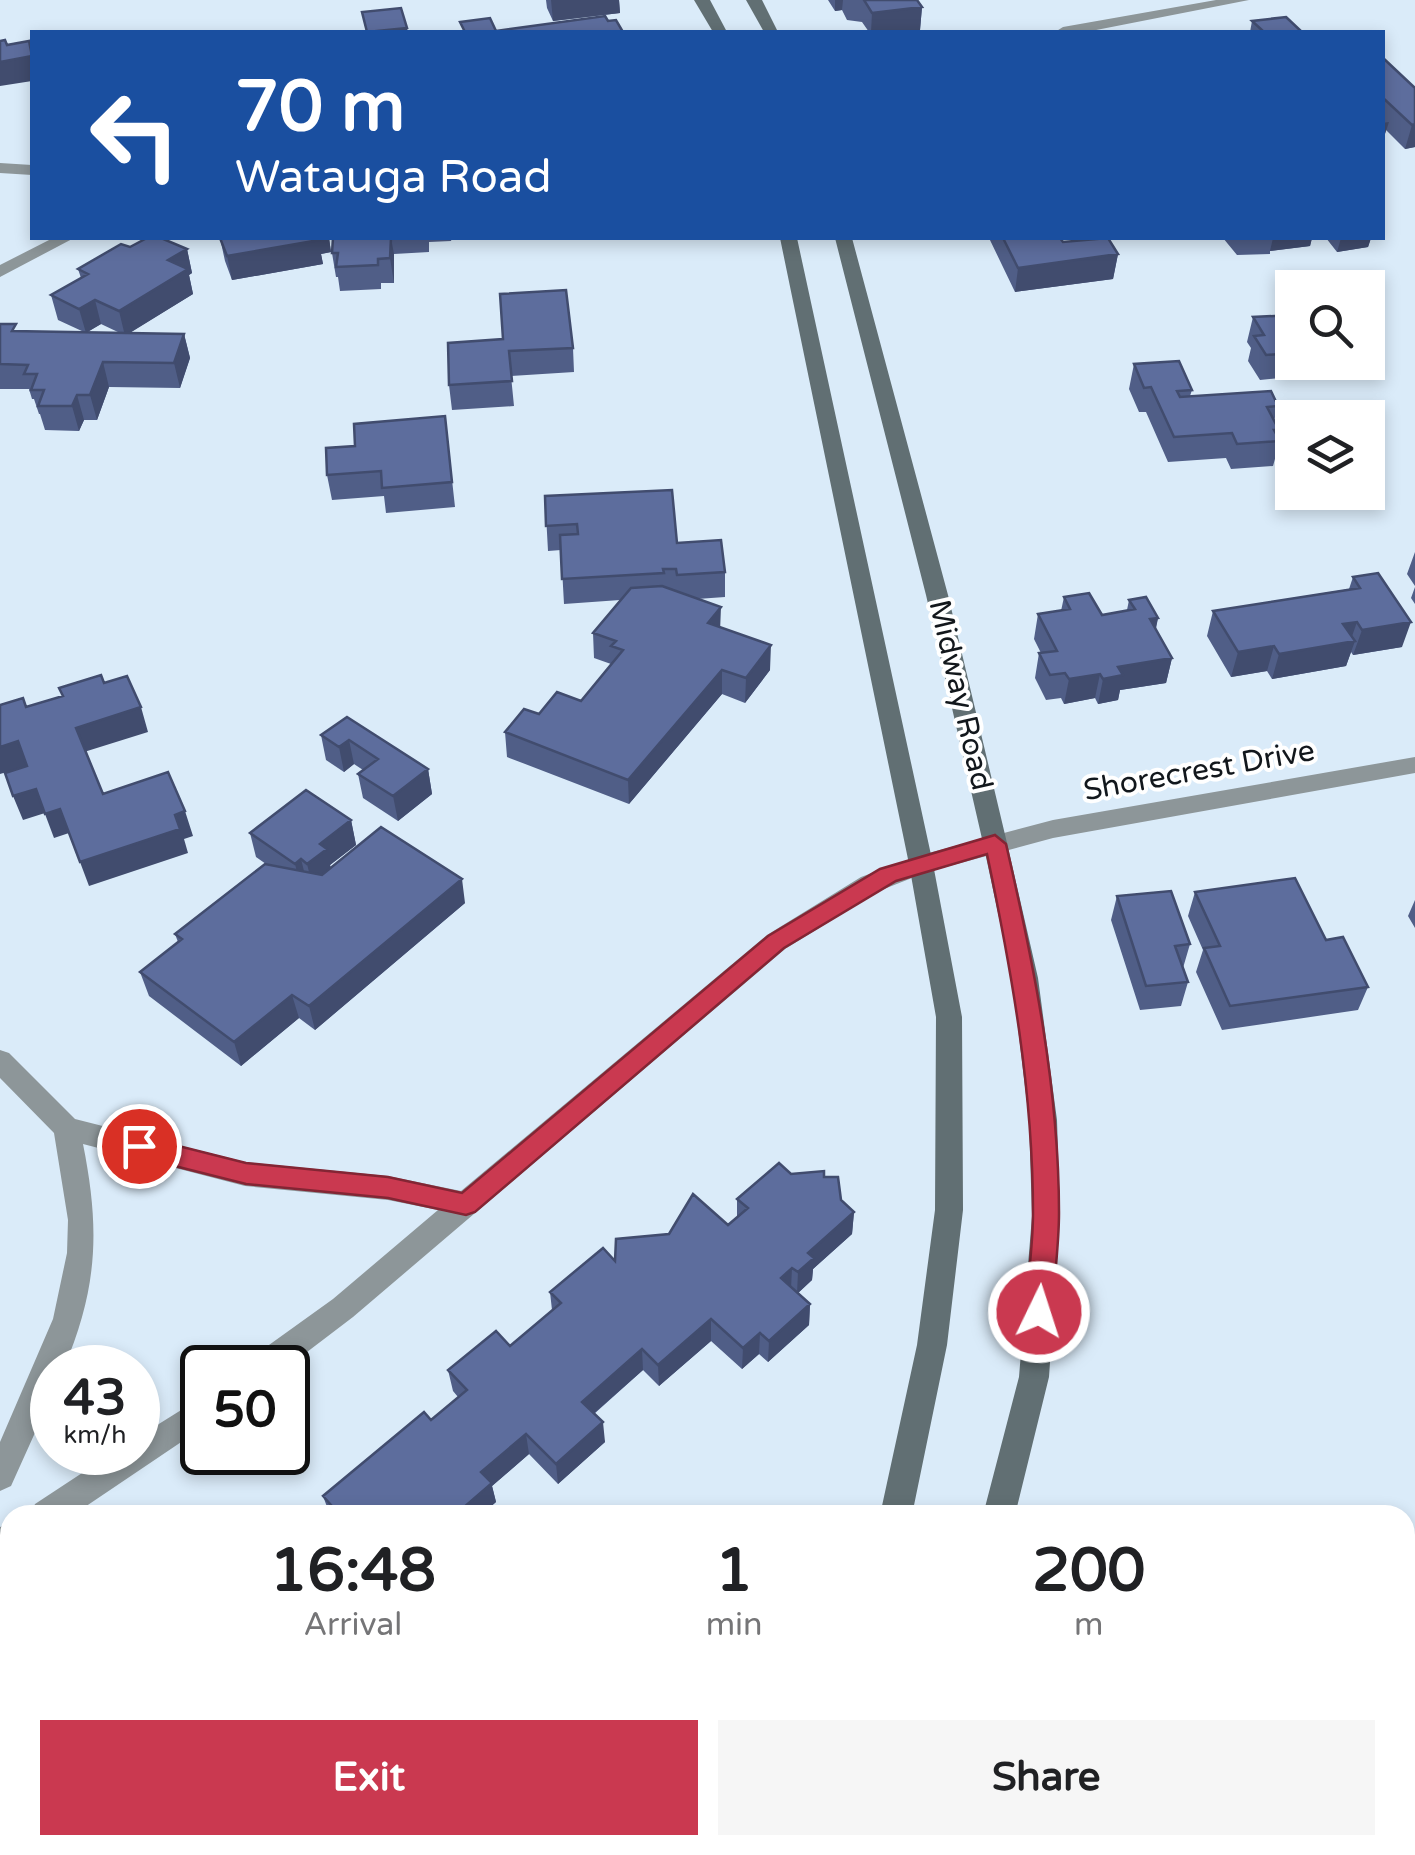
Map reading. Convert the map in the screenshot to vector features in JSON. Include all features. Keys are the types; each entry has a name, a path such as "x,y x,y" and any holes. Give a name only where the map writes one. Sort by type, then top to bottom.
{"main road":[{"path":"702,0 719,30"},
{"path":"754,0 770,30"},
{"path":"788,240 920,864 948,1016 952,1110 949,1210 932,1345 898,1505"},
{"name":"Midway Road","path":"844,240 937,595 995,844 1025,978 1043,1120 1046,1216 1034,1377 1001,1505"}],"street":[{"path":"1073,30 1241,0"},
{"path":"0,168 30,170"},
{"path":"0,272 61,240"},
{"name":"Shorecrest Drive","path":"293,1345 343,1308 776,942 870,884 920,864 1053,829 1415,765"},
{"path":"0,1061 68,1128 246,1174 388,1188 466,1204"},
{"path":"0,1476 59,1342 77,1280 82,1222 68,1128"},
{"path":"61,1505 180,1426"}],"building":[{"path":"864,0 917,0 922,7 872,13"},
{"path":"401,8 407,28 366,30 362,12"},
{"path":"605,16 608,21 616,20 622,30 503,30"},
{"path":"1286,17 1300,30 1262,30 1252,21"},
{"path":"490,18 496,30 464,30 460,22"},
{"path":"5,40 7,45 29,41 30,56 0,62 0,41"},
{"path":"1385,60 1415,88 1412,125 1385,100"},
{"path":"143,240 166,240 187,249 168,260 188,269 119,311 95,300 79,309 51,295 88,274 78,269 121,244 130,247"},
{"path":"221,240 319,240 227,256"},
{"path":"333,240 391,240 390,258 378,259 378,265 336,267 338,253 332,253"},
{"path":"1004,240 1109,240 1118,254 1018,268"},
{"path":"566,290 573,348 509,351 512,381 449,385 448,343 503,339 500,294"},
{"path":"1275,316 1275,354 1266,355 1254,336 1264,335 1253,317"},
{"path":"0,324 16,324 12,331 184,334 174,363 103,362 90,395 77,395 72,406 38,406 44,390 31,390 37,374 24,374 28,365 0,364"},
{"path":"1179,361 1192,390 1177,391 1180,397 1271,391 1275,406 1267,407 1275,422 1275,441 1237,444 1232,433 1174,437 1151,387 1144,388 1134,364"},
{"path":"445,416 452,482 382,488 381,471 327,475 326,448 355,446 354,424"},
{"path":"672,490 677,543 721,540 725,572 677,575 676,569 663,569 664,573 562,579 560,535 578,534 577,524 546,526 545,496"},
{"path":"1378,573 1411,622 1362,630 1357,622 1343,624 1355,641 1279,654 1274,646 1238,652 1213,611 1360,588 1353,577"},
{"path":"662,586 721,607 708,623 771,645 746,678 722,670 628,780 505,732 524,709 539,714 557,692 581,701 623,650 611,646 616,641 593,633 631,588"},
{"path":"1089,593 1102,615 1135,609 1129,600 1146,597 1158,618 1150,619 1172,658 1118,667 1123,675 1103,679 1100,674 1069,679 1065,673 1050,675 1039,653 1057,651 1038,614 1070,609 1064,597"},
{"path":"101,675 104,683 127,676 141,707 76,728 103,794 168,772 185,811 175,815 180,829 80,862 60,809 45,814 36,789 13,796 5,773 27,766 18,741 0,747 0,705 23,698 26,707 63,696 59,688"},
{"path":"347,717 428,769 393,796 358,774 378,759 349,740 339,747 321,735"},
{"path":"306,790 351,820 320,844 327,849 307,864 301,859 295,864 250,833"},
{"path":"381,827 462,879 309,1006 292,995 234,1042 140,972 182,939 175,934 265,864 322,875"},
{"path":"1295,878 1326,940 1343,937 1368,987 1230,1006 1204,948 1220,946 1195,892"},
{"path":"1171,891 1190,944 1175,946 1188,982 1146,986 1117,896"},
{"path":"779,1163 791,1174 824,1171 824,1177 838,1177 841,1200 854,1212 808,1253 814,1258 798,1272 792,1268 781,1278 810,1304 769,1341 760,1333 743,1348 711,1319 658,1365 642,1349 582,1402 603,1422 556,1464 526,1434 481,1472 492,1483 467,1505 331,1505 323,1496 424,1412 431,1420 467,1390 448,1370 496,1331 510,1346 561,1303 550,1292 603,1248 615,1261 616,1239 669,1234 693,1194 728,1225 748,1208 737,1199"}],"route":[{"path":"139,1146 246,1174 388,1188 466,1204 776,942 888,875 995,844 1025,978 1043,1120 1046,1216 1039,1312"}]}
